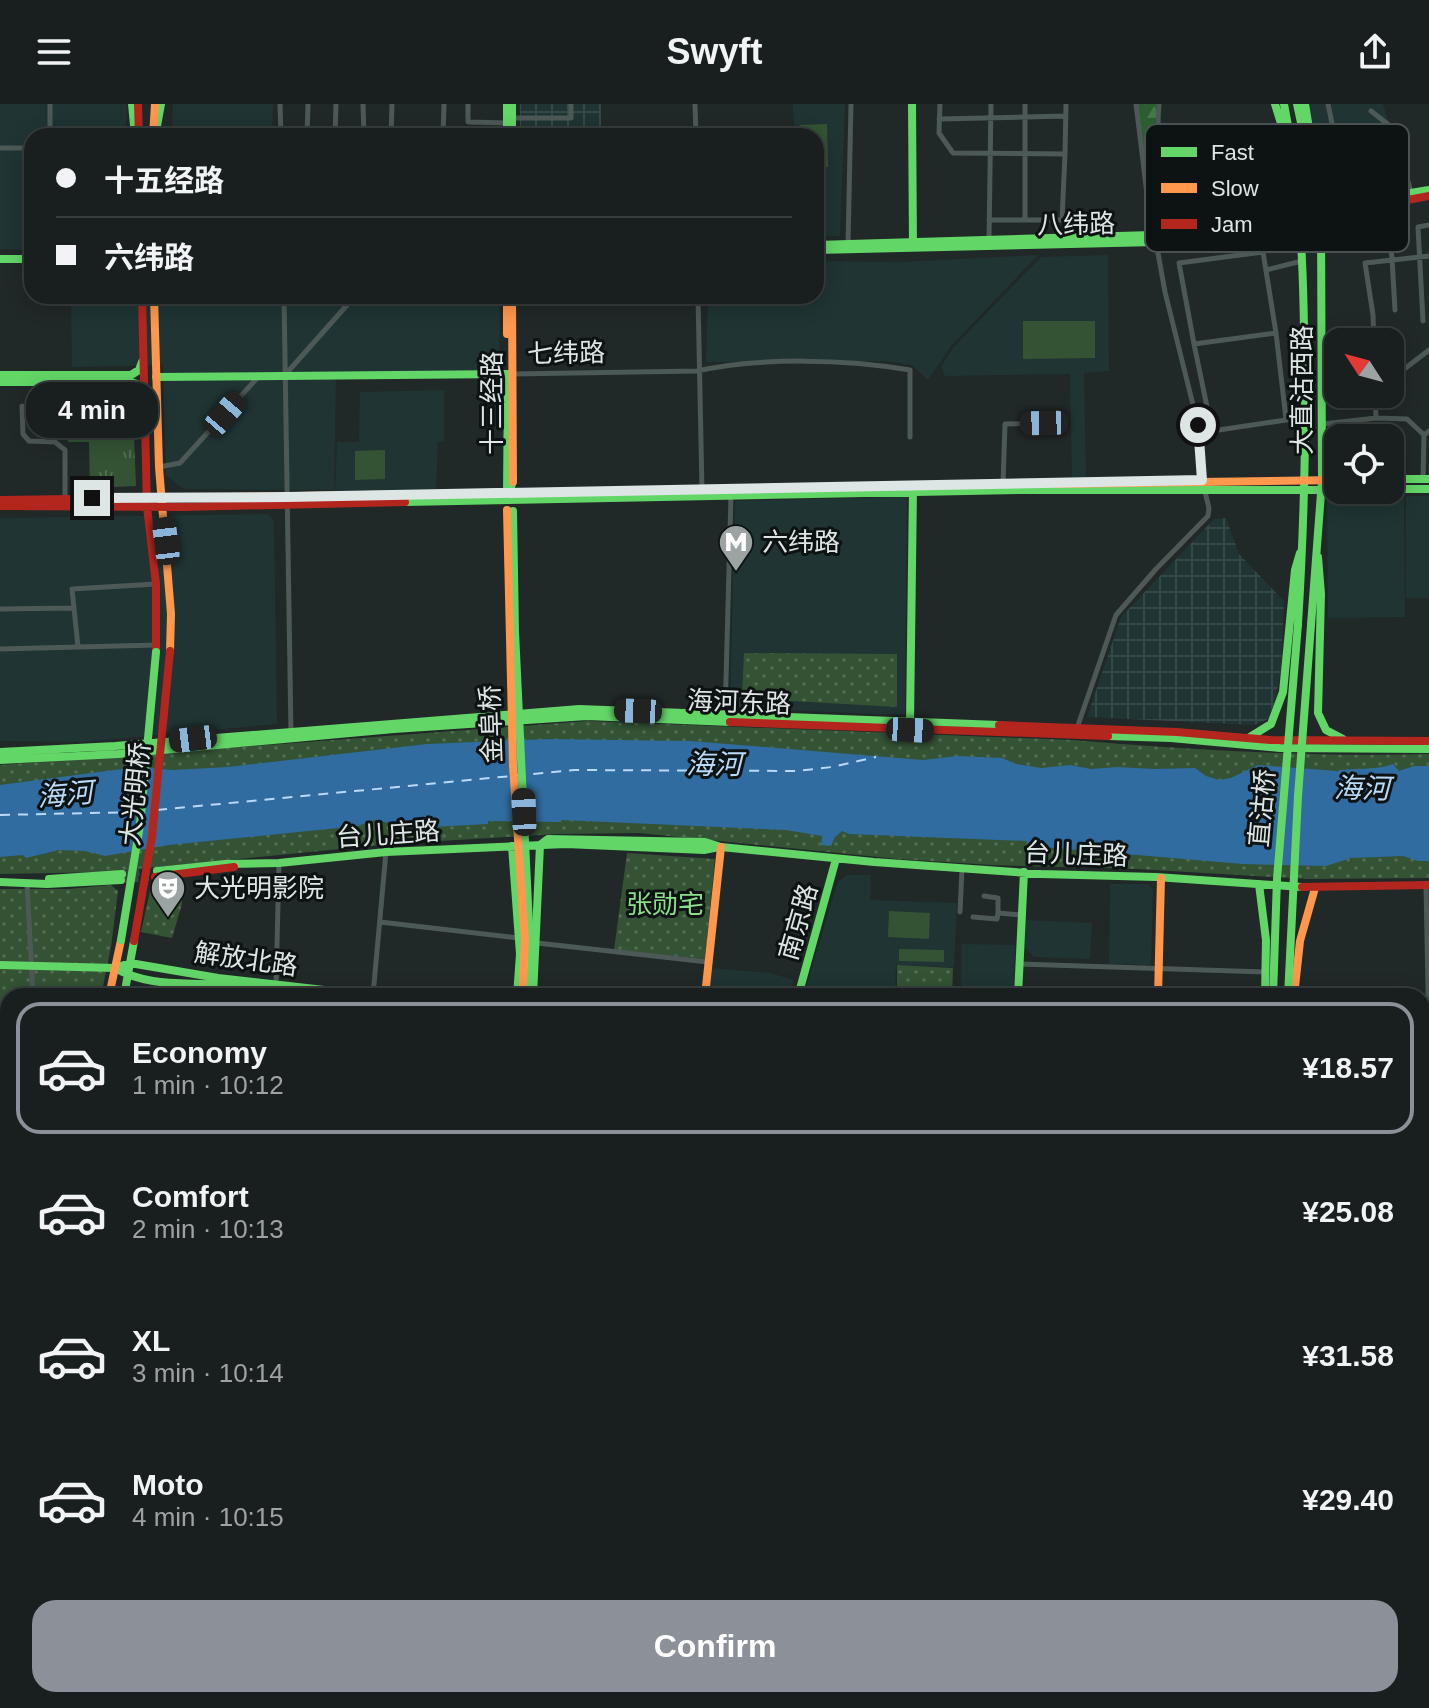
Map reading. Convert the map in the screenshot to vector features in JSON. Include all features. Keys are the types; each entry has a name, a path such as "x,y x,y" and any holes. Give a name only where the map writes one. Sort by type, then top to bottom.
{"main road":[{"path":"141,128 147,104"},
{"path":"147,104 152,128"},
{"path":"509,104 509,128"},
{"path":"912,104 913,245"},
{"name":"大直沽西路","path":"1275,104 1281,124"},
{"name":"大直沽西路","path":"1284,104 1288,124"},
{"name":"大直沽西路","path":"1297,104 1302,124"},
{"name":"大直沽西路","path":"1305,104 1308,124"},
{"name":"八纬路","path":"1411,193 1429,193"},
{"name":"八纬路","path":"1409,198 1429,193"},
{"name":"八纬路","path":"824,247 989,240 1145,238"},
{"name":"八纬路","path":"824,248 1145,238"},
{"name":"大直沽西路","path":"1298,624 1307,417 1302,252"},
{"name":"大直沽西路","path":"1311,625 1322,490 1321,252"},
{"path":"0,259 24,259"},
{"name":"大光明桥","path":"111,988 140,825 156,648 156,584 147,503 142,304"},
{"name":"大光明桥","path":"126,988 152,837 170,651 170,589 159,467 154,304"},
{"name":"十三经路","path":"509,304 513,478 509,495"},
{"path":"0,375 131,375 139,370 142,359"},
{"name":"七纬路","path":"156,377 510,374"},
{"name":"十三经路","path":"510,374 510,510"},
{"path":"0,382 131,382 137,384 143,393"},
{"path":"1404,479 1426,479"},
{"path":"0,506 1322,480"},
{"path":"913,489 1003,484 1202,484 1322,490"},
{"path":"910,726 913,489"},
{"path":"1404,489 1429,489"},
{"path":"287,500 492,500 509,495"},
{"path":"0,500 147,503"},
{"path":"492,500 510,510"},
{"name":"金阜桥","path":"510,510 530,946 526,984"},
{"path":"1247,738 1271,724 1281,702 1295,570 1304,540"},
{"path":"1317,547 1321,594 1319,721 1332,735 1353,742"},
{"name":"直沽桥","path":"1273,988 1277,879 1298,624"},
{"name":"直沽桥","path":"1291,988 1296,824 1311,625"},
{"name":"海河东路","path":"0,760 118,754 579,709 1171,738 1280,748 1429,749"},
{"name":"海河东路","path":"910,726 1077,728 1353,742 1429,741"},
{"name":"海河东路","path":"0,752 291,735"},
{"name":"台儿庄路","path":"156,874 386,852 566,844 704,850 721,847 962,869 1315,888 1428,885"},
{"path":"532,988 537,943 540,845"},
{"path":"512,846 520,938 519,988"},
{"path":"706,988 721,847"},
{"name":"南京路","path":"800,988 836,859"},
{"path":"1018,988 1024,872"},
{"path":"0,882 122,877"},
{"path":"1158,988 1161,878"},
{"path":"1259,884 1266,940 1265,988"},
{"path":"1292,988 1306,910 1315,888"},
{"name":"解放北路","path":"0,965 115,968 130,963 261,988"},
{"name":"解放北路","path":"115,968 128,977 238,988"},
{"path":"524,988 526,984"},
{"path":"526,984 528,988"}],"street":[{"path":"50,104 50,128"},
{"path":"280,104 281,128"},
{"path":"307,128 308,104"},
{"path":"335,128 336,104"},
{"path":"363,104 364,128"},
{"path":"391,128 392,104"},
{"path":"443,128 444,104"},
{"path":"468,104 468,122 571,118 571,104"},
{"path":"695,104 696,128"},
{"path":"848,244 851,104"},
{"path":"940,104 939,133 953,153 1065,154"},
{"path":"989,240 991,104"},
{"path":"1025,104 1025,219"},
{"path":"989,220 1062,220 1066,104"},
{"path":"1136,104 1145,171"},
{"path":"1157,124 1159,104"},
{"path":"1328,104 1332,124"},
{"path":"1371,111 1388,124"},
{"path":"939,119 1066,116"},
{"path":"0,148 24,148"},
{"path":"1409,185 1411,193"},
{"path":"1423,321 1418,227 1429,225"},
{"path":"1077,728 1116,615 1208,516 1202,484 1198,425 1157,252"},
{"path":"1286,419 1263,252 1179,263 1212,431 1307,417"},
{"path":"1391,252 1395,310"},
{"path":"1373,328 1365,263 1429,256"},
{"path":"1266,270 1302,261"},
{"path":"284,304 291,735"},
{"path":"284,376 348,304"},
{"path":"698,304 702,493"},
{"path":"1194,344 1276,333"},
{"path":"1404,369 1429,350"},
{"name":"七纬路","path":"510,374 697,371 725,365 868,363 910,370 910,437"},
{"path":"159,467 180,463 259,376"},
{"path":"22,406 23,434 29,441 55,442 65,450 65,499"},
{"path":"1376,408 1376,418"},
{"path":"1323,424 1376,418 1407,419 1426,433 1426,479"},
{"path":"1003,484 1005,424 1044,423"},
{"path":"725,718 731,492"},
{"path":"78,647 72,589 156,584"},
{"path":"0,609 73,608"},
{"path":"0,649 156,648"},
{"path":"375,988 386,852"},
{"path":"278,988 279,863"},
{"path":"960,912 962,869"},
{"path":"27,882 33,988"},
{"path":"1428,885 1429,988"},
{"path":"973,917 997,919 998,898 984,896"},
{"path":"998,913 1022,915"},
{"path":"380,922 520,938"},
{"path":"537,943 708,962"},
{"path":"1020,964 1265,972"}],"shaded area":[{"path":"0,104 126,104 126,128 24,128 24,250 0,249"},
{"path":"173,104 273,104 272,128 172,128"},
{"path":"520,104 601,104 601,128 520,128"},
{"path":"793,104 845,104 840,236 824,236 824,128 794,128"},
{"path":"1309,104 1383,104 1389,124 1313,124"},
{"path":"1038,255 952,345 928,380 912,365 885,361 706,362 708,304 824,304 824,261 903,262"},
{"path":"1108,255 1109,371 1084,373 1086,478 1072,479 1070,374 945,376 941,367 952,349 1041,257"},
{"path":"71,304 500,304 499,369 336,376 334,490 184,489 166,475 163,365 72,367"},
{"path":"444,390 444,441 438,442 436,490 335,491 337,442 359,442 360,392"},
{"path":"1406,496 1429,496 1429,598 1406,598"},
{"path":"907,497 905,715 730,708 735,501"},
{"path":"1404,497 1405,617 1328,618 1327,504 1404,504"},
{"path":"267,514 274,520 277,724 81,742 0,741 0,518"},
{"path":"1226,518 1239,554 1284,601 1281,669 1268,719 1255,725 1087,717 1121,617 1214,519"},
{"path":"847,875 870,875 870,900 957,903 954,967 896,965 895,988 805,988 838,882"},
{"path":"1110,884 1148,884 1153,889 1151,965 1109,964"},
{"path":"1026,920 1092,923 1090,959 1034,957 1025,948"},
{"path":"962,944 1015,945 1014,988 961,988"},
{"path":"710,968 770,973 794,980 791,988 709,988"}],"green space":[{"path":"1136,104 1157,104 1155,124 1145,124 1145,187"},
{"path":"827,124 828,167 824,167 824,128 800,128 800,125"},
{"path":"1023,321 1095,321 1095,358 1023,359"},
{"path":"132,389 136,486 90,488 89,442 68,442 67,425 39,425 38,391"},
{"path":"385,450 385,479 355,480 355,451"},
{"path":"744,653 897,654 897,707 742,698"},
{"path":"588,721 1072,740 1250,752 1429,754 1429,878 1308,879 1137,869 992,865 898,859 639,833 557,834 391,844 106,872 0,874 0,765"},
{"name":"张勋宅","path":"627,853 715,859 705,959 614,950"},
{"name":"大光明影院","path":"180,878 182,904 172,938 141,932 152,882"},
{"path":"111,885 118,891 103,988 0,988 0,889 68,889"},
{"path":"889,911 930,913 929,939 888,937"},
{"path":"899,949 944,950 944,962 899,961"},
{"path":"897,965 953,968 952,988 897,988"}],"water":[{"name":"海河","path":"547,739 691,741 923,760 958,756 1002,758 1041,768 1070,765 1091,769 1195,768 1219,780 1231,778 1258,765 1337,771 1393,764 1399,771 1414,766 1429,766 1429,861 1403,856 1351,858 1326,866 1243,864 1043,847 1030,845 1026,841 849,834 842,831 831,846 821,845 822,836 786,830 562,820 488,821 488,824 413,828 375,820 343,831 338,828 169,845 105,856 59,850 26,858 23,855 0,857 0,785 137,767 173,770 228,767 427,744"}],"ferry route":[{"path":"157,810 574,770 797,771 876,757"},
{"path":"0,815 139,812"}],"tunnel":[{"path":"122,874 157,871"},
{"path":"121,880 155,877"}],"traffic: fast":[{"path":"132,104 134,128"},
{"path":"157,126 161,104"},
{"path":"507,104 507,128"},
{"path":"512,104 512,128"},
{"path":"912,104 913,246"},
{"path":"1275,104 1281,124"},
{"path":"1284,104 1288,124"},
{"path":"1297,104 1301,124"},
{"path":"1305,104 1308,124"},
{"path":"1409,193 1429,190"},
{"path":"824,245 1145,235"},
{"path":"824,250 1145,242"},
{"path":"1298,624 1305,440 1301,252"},
{"path":"1311,625 1322,480 1321,252"},
{"path":"0,259 24,259"},
{"path":"0,375 131,375 139,370 142,362"},
{"path":"507,494 508,374"},
{"path":"156,377 512,374"},
{"path":"0,382 131,382 137,384 143,393"},
{"path":"504,496 511,488 513,478"},
{"path":"1404,479 1429,479"},
{"path":"555,492 1058,484"},
{"path":"910,723 913,488"},
{"path":"1404,489 1429,489"},
{"path":"405,502 1019,490 1324,490"},
{"path":"513,511 529,984"},
{"path":"1250,737 1271,724 1283,692 1295,570 1300,553"},
{"path":"1318,557 1321,594 1318,713 1326,730 1343,739"},
{"path":"1273,988 1277,879 1298,624"},
{"path":"1288,988 1311,625"},
{"path":"121,940 140,825 156,652"},
{"path":"0,752 115,746 579,709 999,725"},
{"path":"0,760 118,754 394,729 587,716 730,722"},
{"path":"1108,736 1280,748 1429,749"},
{"path":"533,988 540,845 548,839 705,842 721,847 874,862 1302,887"},
{"path":"157,871 386,852 566,844 704,850 719,847"},
{"path":"512,846 520,954 518,988"},
{"path":"800,988 836,859"},
{"path":"1018,988 1024,872"},
{"path":"49,879 122,874"},
{"path":"0,882 47,884 121,880"},
{"path":"1259,884 1266,940 1265,988"},
{"path":"125,988 134,941"},
{"path":"0,965 115,968 130,963 218,978 306,988"},
{"path":"115,968 153,981 244,988"},
{"path":"529,984 529,988"}],"traffic: slow":[{"path":"154,128 155,104"},
{"path":"154,304 159,467 171,614 170,651"},
{"path":"507,304 507,334"},
{"path":"512,304 513,482"},
{"path":"1058,484 1324,480"},
{"path":"297,496 555,492"},
{"path":"507,510 513,766 525,940 523,985"},
{"path":"706,988 721,847"},
{"path":"1158,988 1161,878"},
{"path":"1295,988 1300,941 1315,888"},
{"path":"111,988 121,940"}],"traffic: jam":[{"path":"138,104 139,128"},
{"path":"1409,200 1429,196"},
{"path":"142,304 147,507 156,584 156,652"},
{"path":"0,500 297,496"},
{"path":"0,506 183,507 405,502"},
{"path":"134,941 152,837 170,651"},
{"path":"730,722 1108,736"},
{"path":"999,725 1177,732 1270,740 1429,741"},
{"path":"155,877 234,867"},
{"path":"1302,887 1429,885"}],"place":[{"name":"六纬路","path":"736,573"},
{"name":"大光明影院","path":"168,919"}],"route":[{"path":"92,498 1202,480 1198,425"}]}
